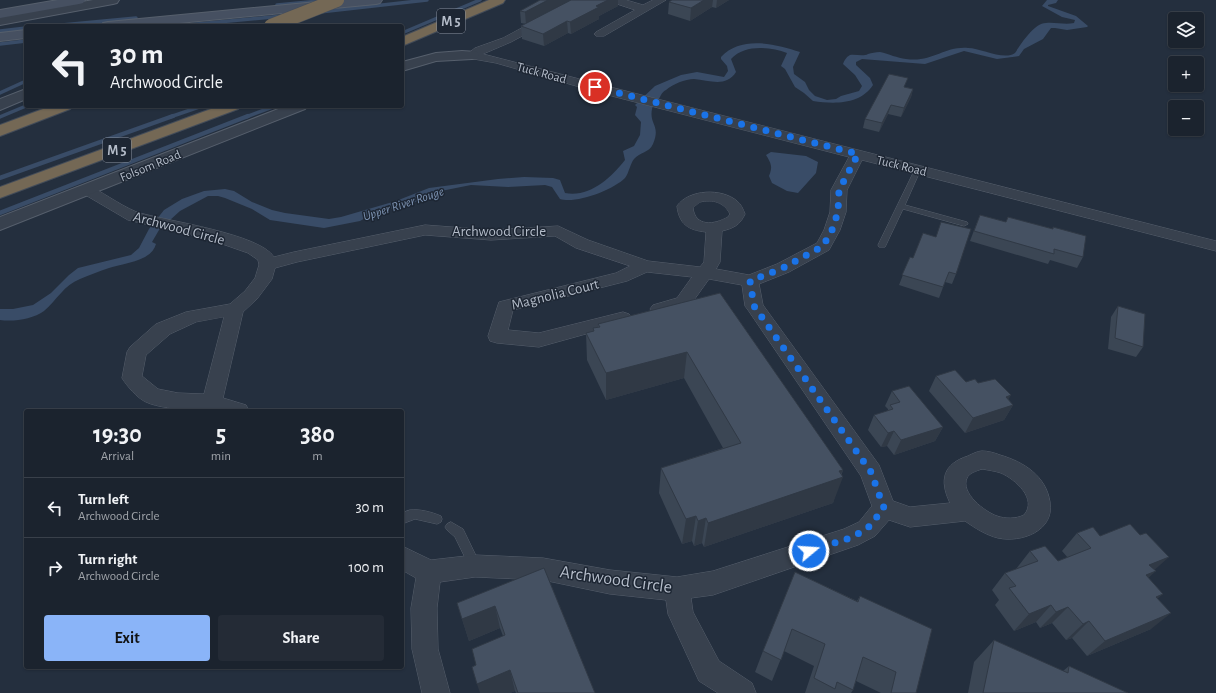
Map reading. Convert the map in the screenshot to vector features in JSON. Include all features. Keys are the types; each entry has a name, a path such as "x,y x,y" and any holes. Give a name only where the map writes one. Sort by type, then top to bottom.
{"highway":[{"path":"276,24 337,0"},
{"name":"M 5","path":"404,41 499,0"},
{"path":"0,131 60,108"},
{"name":"M 5","path":"0,193 228,108"}],"main road":[{"path":"0,14 79,0"},
{"path":"220,0 216,7 223,15"},
{"path":"141,24 376,0"},
{"path":"0,37 24,34"}],"street":[{"path":"0,21 114,0"},
{"path":"404,66 417,61 442,55 472,55 507,40 582,0"},
{"path":"615,0 644,9"},
{"path":"600,34 661,0"},
{"path":"498,60 505,55 507,40"},
{"name":"Tuck Road","path":"472,55 498,60 661,104 1216,246"},
{"path":"0,105 24,94"},
{"name":"Folsom Road","path":"0,224 295,108"},
{"path":"858,154 839,190 838,212 832,230 823,246 783,268 750,281 754,306 871,472 884,508 910,517 968,511"},
{"name":"Archwood Circle","path":"87,190 126,214 134,217 211,234 254,249 266,257 268,264 294,257 424,230 491,235 558,231 582,244 645,266 734,277 750,281"},
{"name":"Magnolia Court","path":"645,266 621,277 505,306 497,336 539,340 683,303 712,262 714,228"},
{"path":"233,409 212,402 178,401 152,396 132,378 137,352 163,329 192,316 235,308 255,290 263,279 268,264"},
{"path":"212,402 235,308"},
{"name":"Archwood Circle","path":"430,572 475,566 543,569 610,582 677,589 713,583 850,538 867,529 884,508"},
{"path":"404,558 430,572 424,608 425,650 436,693"},
{"path":"677,589 681,614 709,671 742,693"}],"lane":[{"path":"882,245 918,170"},
{"path":"901,206 964,224"},
{"path":"404,517 420,514 437,519"},
{"path":"451,527 459,533 475,566"}],"water":[{"name":"Upper River Rouge","path":"1047,0 1058,0 1056,3 1048,6 1076,16 1088,26 1067,30 1051,28 1043,39 1024,49 1019,56 997,59 964,51 925,64 862,59 856,62 856,65 870,78 873,85 868,92 854,100 846,102 829,103 813,101 795,87 785,69 781,66 787,53 766,48 743,51 731,59 736,72 727,80 717,82 694,79 687,80 676,84 664,92 652,109 652,119 656,133 651,147 634,159 625,178 619,183 584,198 575,200 560,199 552,187 545,185 508,187 471,185 441,191 406,206 378,211 360,221 324,228 270,220 252,209 225,198 208,196 180,211 159,230 152,242 156,244 149,255 136,261 105,269 74,282 69,285 49,307 40,314 17,320 0,320 0,309 13,309 33,305 51,293 78,268 131,255 139,248 149,229 164,210 182,199 204,191 225,189 234,191 252,202 272,210 329,219 396,201 429,188 498,179 524,177 553,178 560,180 565,193 574,194 583,192 591,190 606,180 625,160 623,151 634,146 640,135 641,122 635,115 637,107 635,105 655,86 681,75 697,72 724,77 728,71 727,66 721,57 729,50 738,46 759,43 770,44 800,52 793,67 794,74 805,82 809,90 815,96 827,100 836,99 859,91 862,86 855,75 843,64 846,58 850,55 864,55 880,52 915,60 931,57 952,49 968,48 1005,56 1015,53 1032,30 1041,24 1074,23 1075,20 1062,17 1042,6"},
{"path":"771,152 806,156 818,162 816,173 798,193 787,191 772,183 769,176 771,165 766,155"}],"building":[{"path":"540,0 548,0 525,12 520,11"},
{"path":"571,0 608,0 596,6 599,7 570,22 567,21 543,34 521,26"},
{"path":"672,0 704,0 691,8 669,2"},
{"path":"889,74 908,78 904,87 913,89 904,108 891,105 882,123 865,119"},
{"path":"980,215 1006,222 1008,217 1086,236 1083,257 1054,249 1054,254 974,231"},
{"path":"941,222 971,229 956,274 949,272 943,287 902,275 910,257 913,258 923,233 936,237"},
{"path":"720,293 843,470 839,471 843,477 708,523 706,518 698,521 696,516 686,519 661,468 741,443 687,352 606,373 586,333 594,331 593,328 600,327 598,324"},
{"path":"1118,306 1145,314 1143,347 1115,338"},
{"path":"955,370 966,382 975,379 978,383 995,379 1011,395 1006,397 1013,405 973,418 936,376"},
{"path":"909,386 943,427 901,440 894,431 888,433 874,415 893,409 890,405 900,402 892,391"},
{"path":"1130,524 1140,535 1146,533 1169,557 1149,565 1156,571 1146,575 1163,594 1156,597 1171,613 1105,641 1089,621 1083,624 1068,607 1056,612 1051,605 1029,614 1009,588 1016,586 1005,573 1038,561 1030,551 1045,546 1058,561 1091,548 1077,533 1093,527 1100,536"},
{"path":"544,568 595,693 518,693 510,670 477,684 472,667 476,665 472,649 505,635 495,606 462,619 457,603"},
{"path":"795,572 858,602 860,596 932,629 916,693 891,693 896,672 863,657 853,690 837,682 835,689 814,678 825,644 792,629 781,660 763,651"},
{"path":"994,640 1068,673 1069,666 1128,693 983,693"}],"waterway":[{"path":"320,12 427,0"},
{"path":"404,32 480,0"},
{"path":"277,5 319,1"},
{"path":"197,24 283,16"},
{"path":"72,24 136,18"},
{"path":"0,31 24,28"},
{"path":"0,44 24,41"},
{"path":"0,93 24,82"},
{"path":"0,117 24,107"},
{"path":"170,117 196,108"},
{"path":"246,117 270,108"},
{"path":"0,178 173,116"},
{"path":"0,213 248,116"}],"route":[{"path":"595,87 858,154 839,190 838,212 832,230 823,246 783,268 750,281 754,306 871,472 884,508 867,529 850,538 809,551"}]}
